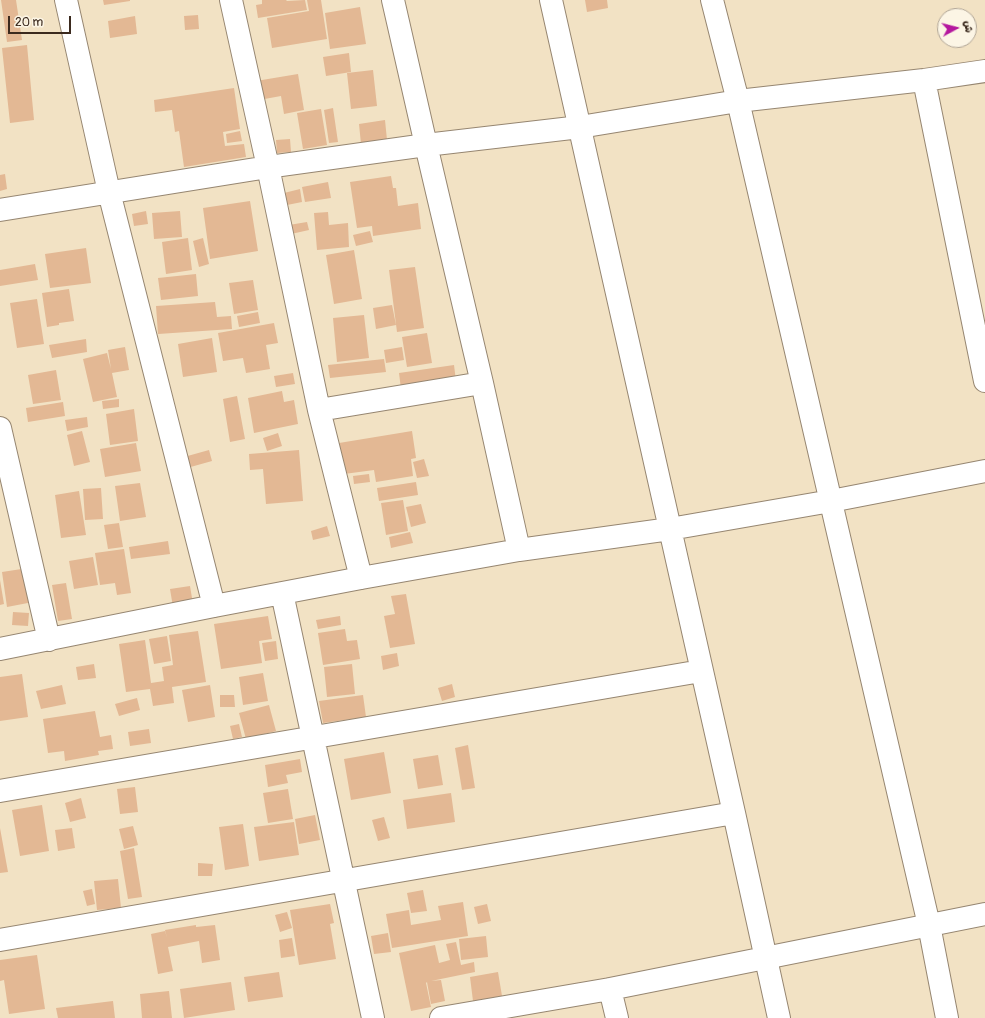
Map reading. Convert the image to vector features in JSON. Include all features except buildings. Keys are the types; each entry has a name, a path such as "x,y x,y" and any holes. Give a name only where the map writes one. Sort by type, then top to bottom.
{"street":[{"path":"66,0 109,192 214,606"},
{"path":"231,0 319,410 361,578"},
{"path":"393,0 482,383 519,550"},
{"path":"551,0 779,1018"},
{"path":"712,0 738,101 831,501 929,925 948,1018"},
{"path":"0,210 268,167 426,145 580,127 738,101 924,80 985,71"},
{"path":"924,80 985,381"},
{"path":"319,410 482,383"},
{"path":"0,428 49,640"},
{"path":"0,649 361,578 519,550 670,529 831,501 985,471"},
{"path":"282,593 373,1018"},
{"path":"0,791 701,670"},
{"path":"0,940 734,813"},
{"path":"451,1017 610,989 985,914"},
{"path":"610,989 617,1018"}]}
